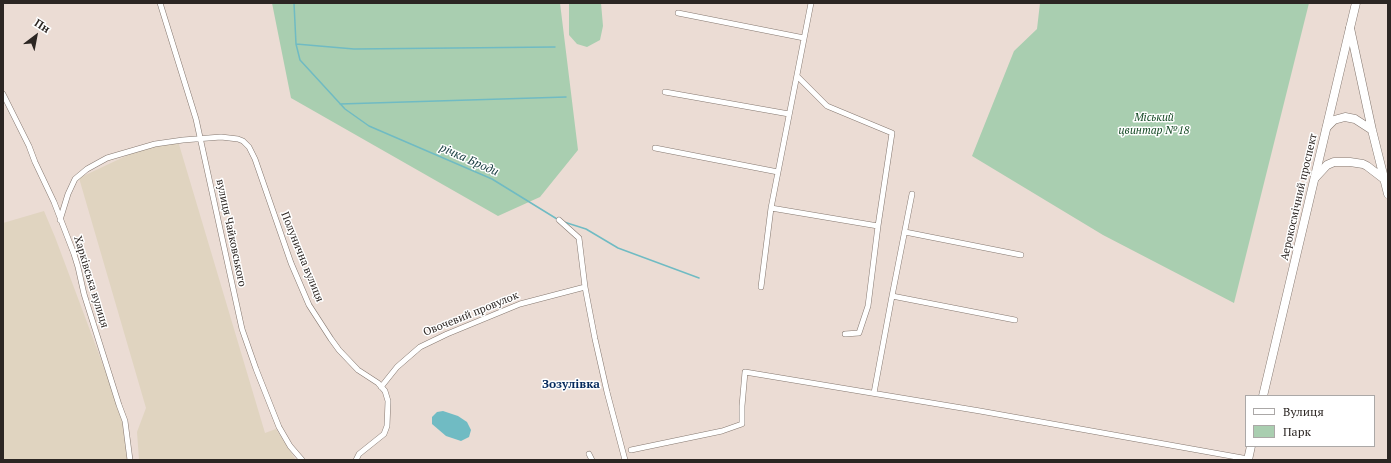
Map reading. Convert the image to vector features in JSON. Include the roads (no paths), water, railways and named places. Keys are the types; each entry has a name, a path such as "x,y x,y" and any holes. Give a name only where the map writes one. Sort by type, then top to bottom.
{"main road":[{"name":"Аерокосмічний проспект","path":"1263,395 1356,3"},
{"path":"1350,28 1372,130 1388,194"},
{"path":"1327,127 1334,120 1340,118 1351,118 1360,121 1372,130"},
{"path":"1315,178 1327,165 1334,162 1350,162 1367,166 1384,179"},
{"path":"1248,459 1251,447"}],"street":[{"name":"вулиця Чайковського","path":"160,3 192,103 201,138 244,335 262,385 280,427 290,446 302,460"},
{"path":"761,286 778,172 811,3"},
{"path":"678,13 804,38"},
{"path":"797,76 827,106 892,133 868,306 859,333 845,334"},
{"path":"665,92 789,114"},
{"name":"Харківська вулиця","path":"3,94 29,146 54,202 78,266 84,294 125,421 130,460"},
{"name":"Полунична вулиця","path":"60,220 73,182 79,174 117,154 155,144 201,138 221,136 241,140 247,145 255,159 292,263 309,304 339,350 358,370 378,383 381,387"},
{"path":"655,148 778,172"},
{"path":"874,393 912,194"},
{"path":"772,208 878,226"},
{"path":"559,220 579,238 585,286 607,392 625,460"},
{"path":"905,232 1022,255"},
{"name":"Овочевий провулок","path":"381,387 397,367 420,346 520,304 585,286"},
{"path":"892,296 1015,320"},
{"path":"631,450 722,431 742,424 745,372 980,411 1248,459"},
{"path":"355,460 359,454 384,434 387,426 388,401 385,391 381,387"},
{"path":"589,454 592,460"}],"water":[{"path":"443,411 458,416 467,422 471,430 469,437 461,441 446,436 432,424 432,417 437,412"}],"waterway":[{"name":"річка Броди","path":"294,3 296,44 300,60 345,109 369,126 492,179 557,219"},
{"path":"296,44 354,49 555,47"},
{"path":"340,104 566,97"},
{"name":"річка Броди","path":"564,222 586,229 618,248 699,278"}],"district":[{"name":"Зозулівка","path":"571,385"}],"park label":[{"name":"Міський цвинтар №18","path":"1154,124"}]}
